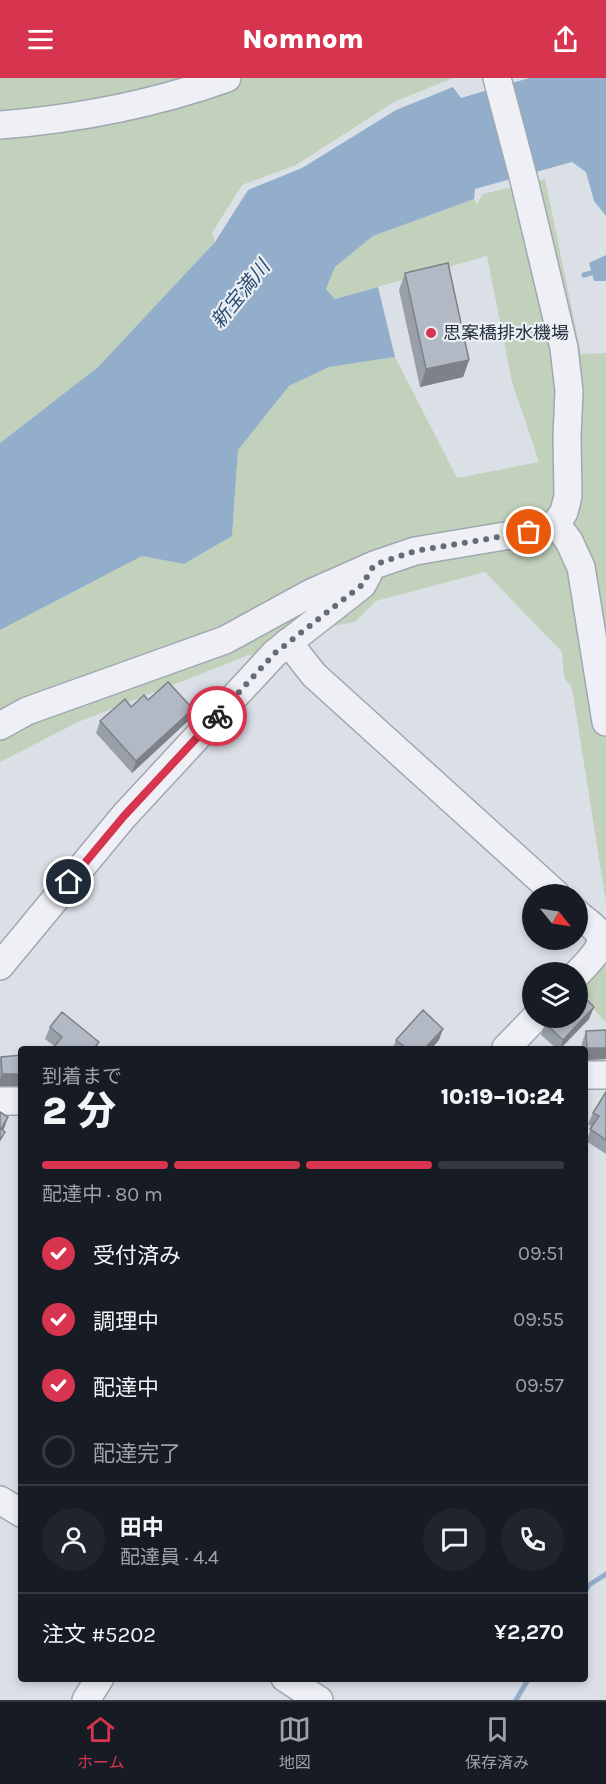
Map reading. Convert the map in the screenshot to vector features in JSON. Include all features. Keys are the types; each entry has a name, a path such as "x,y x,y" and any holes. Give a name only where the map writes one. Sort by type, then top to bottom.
{"street":[{"path":"0,125 112,110 227,78"},
{"path":"0,726 27,711 225,640 311,593 374,565 415,551 529,532 556,524 564,512 568,496 569,391 564,348 497,78"},
{"path":"556,524 569,541 581,567 606,722"},
{"path":"0,966 124,816 275,653 362,585 374,565"},
{"path":"288,642 314,675 545,884"},
{"path":"588,923 600,934 602,941 599,951 588,963"},
{"path":"508,1046 525,1028"},
{"path":"588,1075 606,1075"},
{"path":"0,1101 18,1101"},
{"path":"0,1500 18,1511"},
{"path":"87,1700 98,1682"},
{"path":"291,1682 319,1700"}],"green space":[{"path":"0,78 453,78 394,102 296,165 242,185 212,233 215,242 98,367 0,443"},
{"path":"545,179 581,354 606,353 606,902 572,688 564,677 562,652 485,572 376,601 355,622 292,633 261,658 249,655 78,722 0,762 0,630 142,556 184,564 232,536 238,450 289,386 329,367 395,357 457,478 539,462 512,382 487,256 335,299 326,289 335,267 373,236 474,199 477,204 483,194"},
{"path":"606,961 606,1022 588,1004 588,982"}],"water":[{"name":"新宝満川","path":"529,78 606,78 606,216 594,201 586,172 572,162 475,189 474,199 373,236 335,267 326,289 335,299 378,287 395,357 329,367 289,386 238,450 232,536 184,564 142,556 0,630 0,443 98,367 215,242 248,190 302,168 396,110 453,87 461,98"},
{"path":"606,255 606,281 594,281 589,263"}],"building":[{"name":"思案橋排水機場","path":"448,263 469,360 426,369 405,273"},
{"path":"168,682 193,709 136,761 100,721 125,699 131,707 144,695 148,700"},
{"path":"588,1001 594,1007 588,1013"},
{"path":"423,1010 443,1029 427,1046 404,1046 396,1040"},
{"path":"62,1012 99,1042 96,1046 55,1046 62,1037 50,1027"},
{"path":"550,1028 574,1028 563,1040"},
{"path":"606,1030 606,1048 588,1048 586,1031"},
{"path":"18,1055 18,1074 2,1074 1,1057"},
{"path":"606,1092 606,1140 590,1129 599,1116 593,1113"},
{"path":"0,1112 8,1117 1,1129 5,1132 0,1140"}],"waterway":[{"path":"584,275 606,269"},
{"path":"588,1586 606,1574"},
{"path":"516,1700 527,1682"}],"way so far":[{"path":"217,716 275,653 362,585 374,565 415,551 529,532"}],"place":[{"name":"思案橋排水機場","path":"431,333"}],"route":[{"path":"69,882 124,816 217,716"}]}
